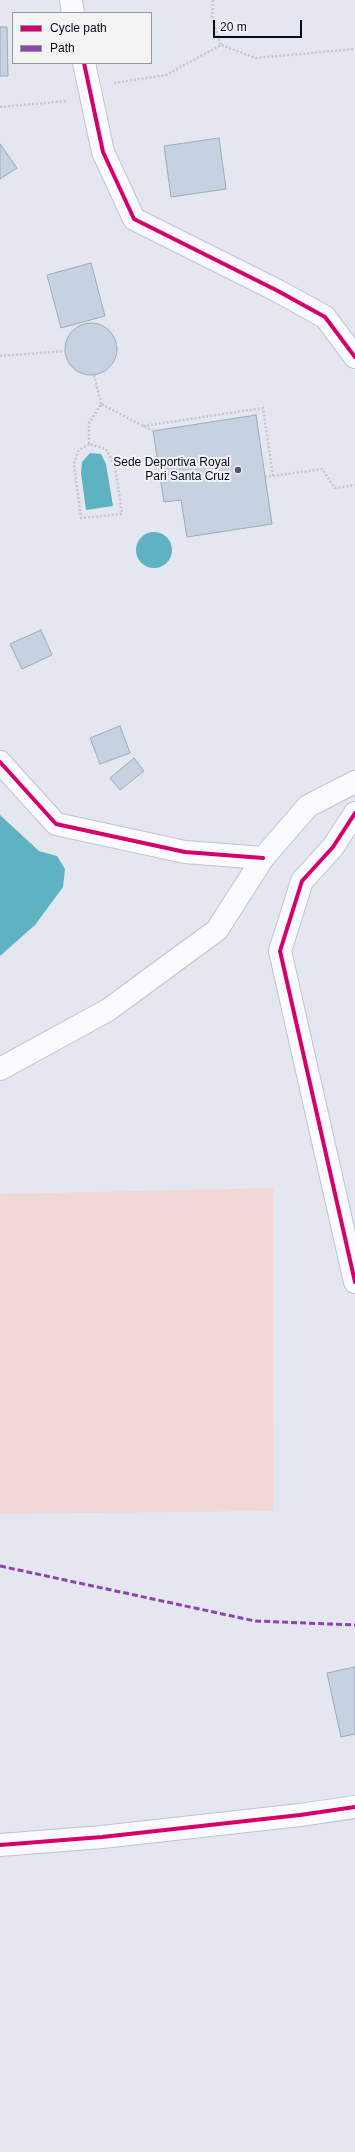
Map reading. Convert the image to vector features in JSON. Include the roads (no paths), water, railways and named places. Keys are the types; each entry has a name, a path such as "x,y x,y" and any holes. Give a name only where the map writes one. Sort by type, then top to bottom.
{"street":[{"path":"71,0 73,12"},
{"path":"84,64 104,152 134,219 278,291 325,317 355,357"},
{"path":"0,762 56,824 185,852 263,858"},
{"path":"0,1069 108,1010 217,930 263,858 308,806 355,782"},
{"path":"355,813 332,847 302,881 280,951 355,1282"},
{"path":"0,1846 300,1815 355,1806"}],"water":[{"path":"90,453 101,454 106,464 113,506 86,510 81,473 82,462"},
{"path":"154,532 167,537 172,550 167,563 154,568 141,563 136,550 141,537"},
{"path":"0,815 39,851 57,856 65,869 63,887 35,925 0,956"}],"place":[{"name":"Sede Deportiva Royal Pari Santa Cruz","path":"238,470"}]}
